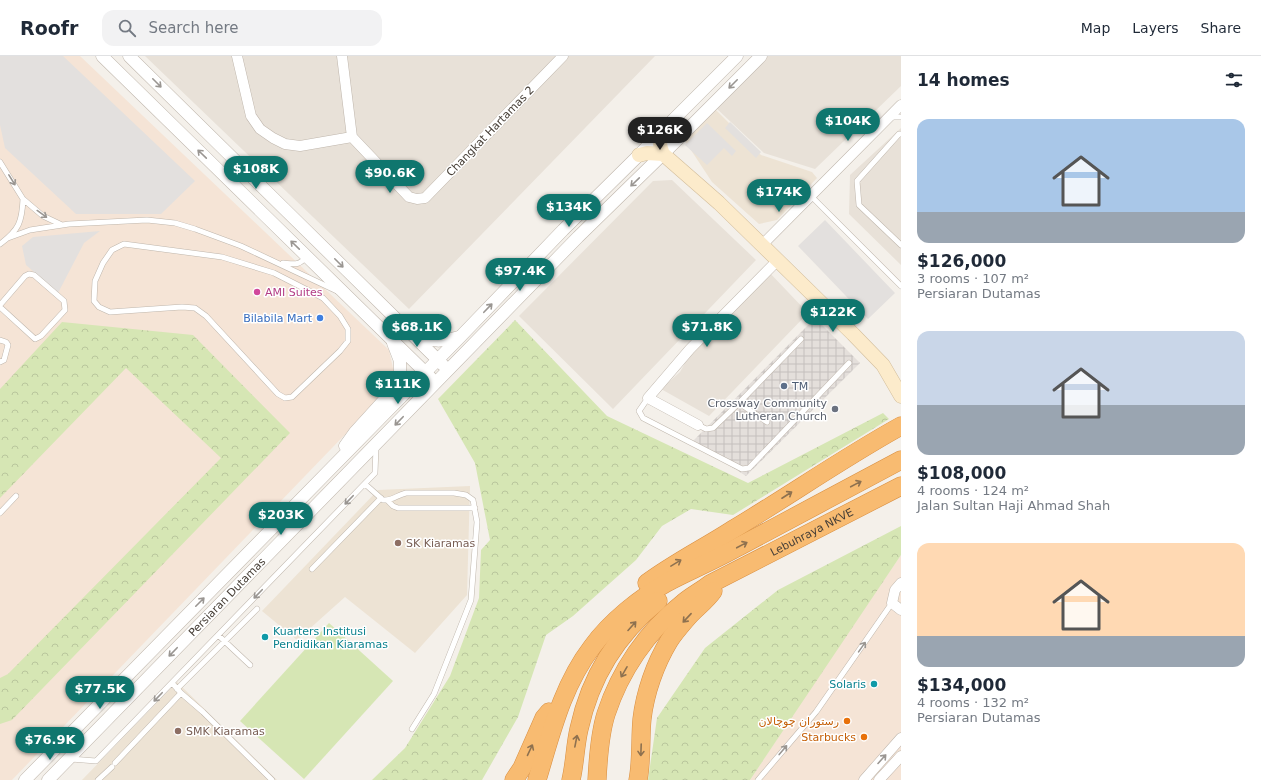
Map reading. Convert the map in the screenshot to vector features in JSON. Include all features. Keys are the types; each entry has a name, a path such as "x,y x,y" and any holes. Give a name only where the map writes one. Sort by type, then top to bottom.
{"highway":[{"path":"622,616 633,594 664,570 733,530 815,477 901,426"},
{"path":"536,780 554,721 565,693 578,668 592,646 640,600 667,583 707,564 901,460"},
{"name":"Lebuhraya NKVE","path":"597,780 600,745 605,715 618,682 634,655 658,626 683,603 722,578 901,486"},
{"path":"571,780 576,742 584,708 591,687 604,663 619,641 645,612 707,564"},
{"path":"638,780 640,770 642,720 650,685 661,657 668,642 688,616 707,600 722,578"},
{"path":"514,780 522,768 544,718 565,693"}],"main road":[{"path":"663,130 660,138 660,146 663,154 762,245 775,263 883,365 901,396"},
{"path":"639,155 647,153 663,154"}],"street":[{"path":"102,56 436,383"},
{"path":"129,56 448,370"},
{"path":"237,56 251,116 260,129 285,144 300,146 352,137 342,56"},
{"name":"Changkat Hartamas 2","path":"352,137 409,197 417,199 425,198 563,56"},
{"name":"Persiaran Dutamas","path":"25,780 438,360 562,230 737,56"},
{"name":"Persiaran Dutamas","path":"48,780 578,237 761,56"},
{"path":"762,245 901,105"},
{"path":"698,425 648,398 690,350 775,263"},
{"path":"406,328 428,340 443,341 461,336"},
{"path":"331,469 355,432 385,399 400,375 400,361 393,341"},
{"path":"901,582 895,590 892,603 901,610"},
{"path":"864,780 901,738"},
{"path":"879,780 901,756"}],"lane":[{"path":"889,117 901,117"},
{"path":"901,134 899,134 858,181 859,205 901,246"},
{"path":"0,162 23,199 43,216 62,225"},
{"path":"811,196 901,286"},
{"path":"0,244 8,238 19,224 23,214 23,199"},
{"path":"8,238 30,230 62,225 147,220 175,223 194,232 241,246 348,297"},
{"path":"124,244 222,257 274,273 291,281 323,298 340,316 348,329 348,341 340,351 292,397 285,398 278,394 206,316 195,308 182,307 110,312 99,306 94,301 95,281 103,263 112,250 124,244"},
{"path":"278,263 294,264 302,262 307,257"},
{"path":"274,273 278,263"},
{"path":"291,281 296,271"},
{"path":"29,274 34,275 64,301 65,310 41,336 35,339 0,306 25,276 29,274"},
{"path":"698,425 706,429 713,428 801,339"},
{"path":"0,340 6,342 8,345 4,360 0,362"},
{"path":"648,398 639,411 643,418 742,469 749,468 849,363"},
{"path":"739,403 767,422"},
{"path":"69,759 96,761 376,473 376,444"},
{"path":"365,484 381,498 398,508 475,508"},
{"path":"388,501 406,493 454,493 466,495 473,500 477,522 471,600 434,694 412,729"},
{"path":"0,513 16,496"},
{"path":"312,569 381,498"},
{"path":"758,780 816,712 892,603"},
{"path":"177,689 257,609"},
{"path":"218,635 250,665"},
{"path":"172,683 272,780"},
{"path":"98,780 181,693"}],"shaded area":[{"path":"0,56 80,56 389,350 394,373 385,393 12,780 0,780"},
{"path":"0,56 63,56 195,181 161,214 76,214 5,148 0,125"},
{"path":"145,56 655,56 409,309"},
{"path":"768,56 901,56 901,86 815,169 764,153 716,108"},
{"path":"715,109 761,155 812,172 817,178 777,220 759,224 712,182 685,141"},
{"path":"730,122 761,152 756,158 725,128"},
{"path":"707,123 736,151 732,156 724,148 707,165 685,145"},
{"path":"901,128 901,265 849,214 850,175"},
{"path":"672,180 756,260 613,409 519,316 653,181"},
{"path":"825,220 895,293 868,319 798,246"},
{"path":"100,231 84,243 58,293 26,265 22,246 33,237"},
{"path":"767,270 808,313 709,416 661,389 680,372 694,347"},
{"path":"815,318 860,363 746,476 692,442"},
{"name":"SK Kiaramas","path":"470,486 467,595 415,653 345,597 297,640 262,611 378,490"},
{"path":"901,555 901,780 750,780 842,641"},
{"name":"SMK Kiaramas","path":"177,682 277,780 82,780"}],"green space":[{"path":"515,320 607,416 748,483 883,413 889,419 733,515 691,509 662,526 636,560 573,616 546,635 518,717 482,780 372,780 405,748 450,676 479,598 481,550 490,540 475,463 438,399"},
{"path":"62,322 193,335 290,433 12,720 0,724 0,678 8,674 221,458 126,368 0,498 0,389"},
{"path":"901,526 901,555 750,780 648,780 657,718 705,648 778,590"},
{"path":"329,623 393,681 304,779 240,721"}],"place":[{"name":"AMI Suites","path":"257,292"},
{"name":"Bilabila Mart","path":"320,318"},
{"name":"TM","path":"784,386"},
{"name":"Crossway Community Lutheran Church","path":"835,409"},
{"name":"SK Kiaramas","path":"398,543"},
{"name":"Kuarters Institusi Pendidikan Kiaramas","path":"265,637"},
{"name":"Solaris","path":"874,684"},
{"name":"رستوران چوچالان","path":"847,721"},
{"name":"SMK Kiaramas","path":"178,731"},
{"name":"Starbucks","path":"864,737"}]}
